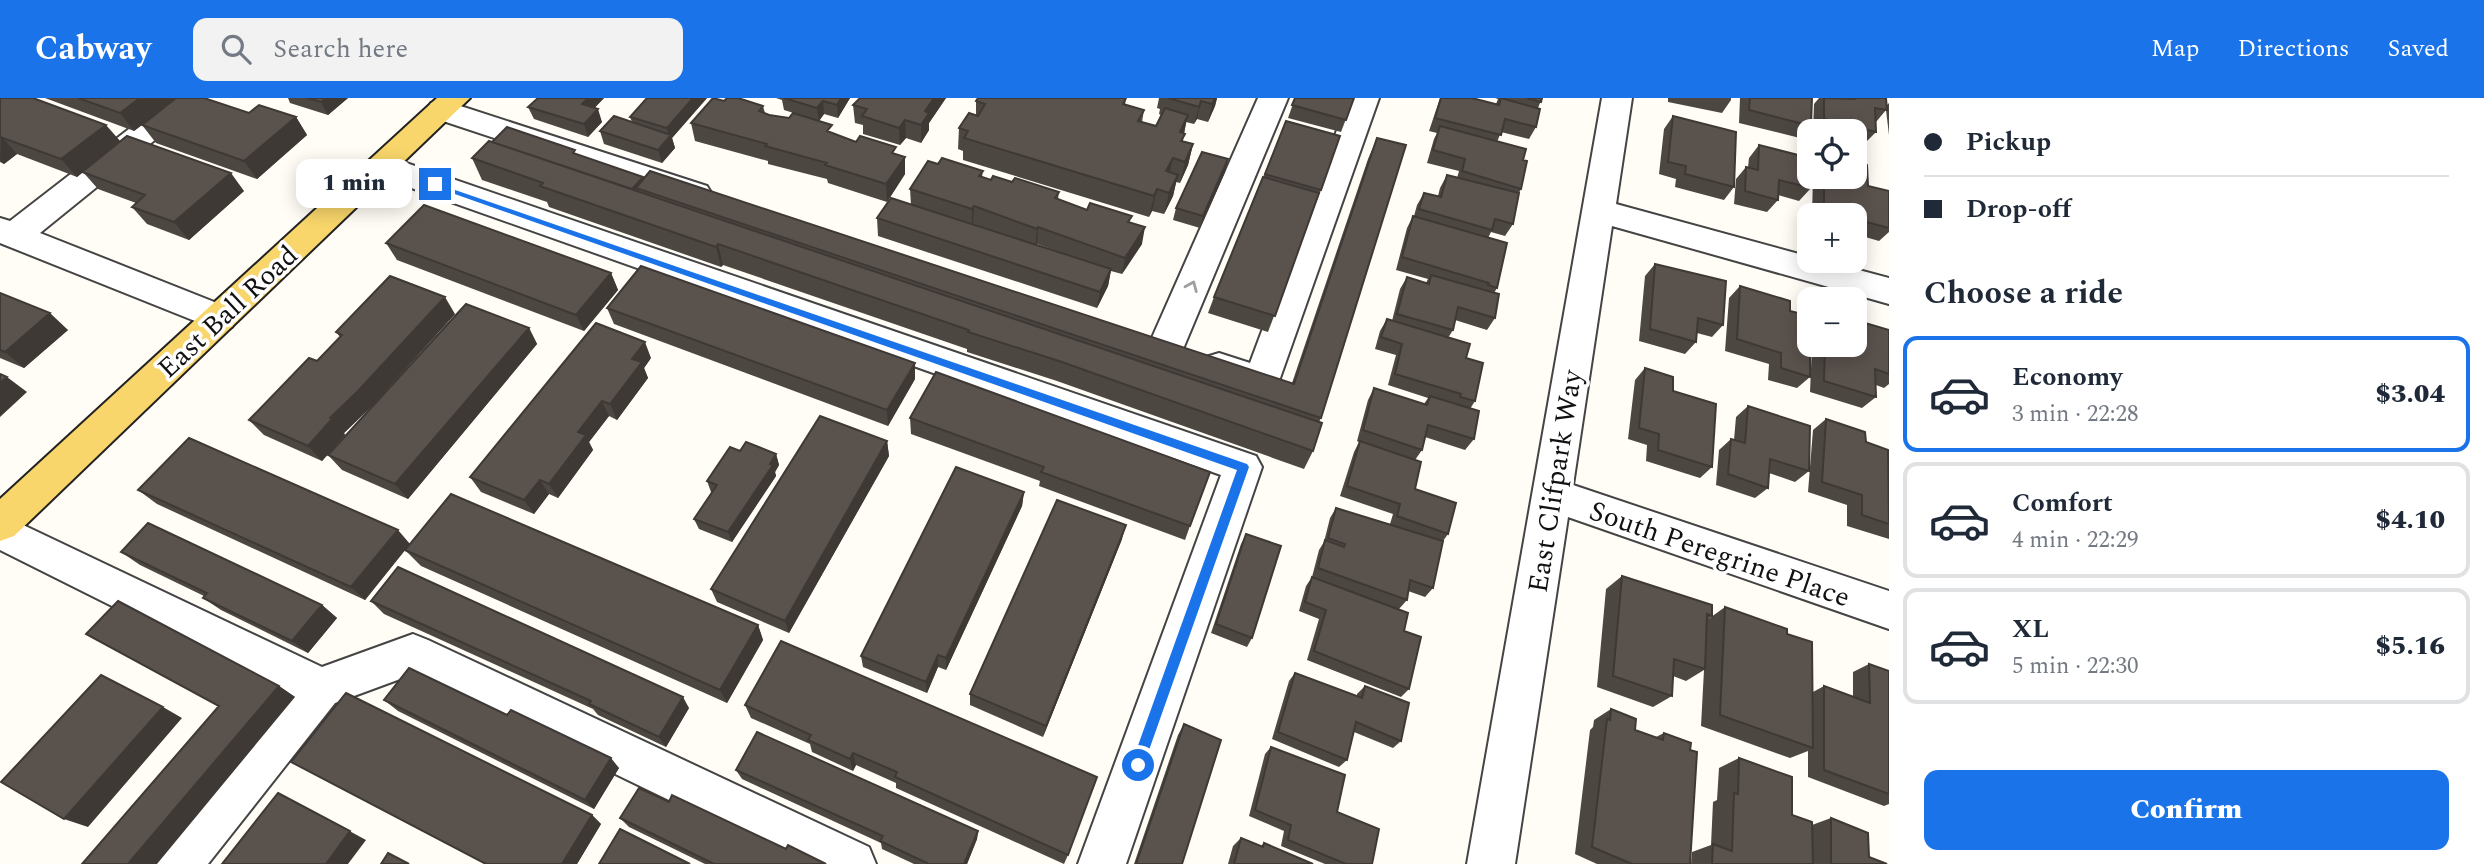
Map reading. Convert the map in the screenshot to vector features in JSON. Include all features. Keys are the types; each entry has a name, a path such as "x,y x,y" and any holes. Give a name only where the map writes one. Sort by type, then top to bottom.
{"main road":[{"name":"East Ball Road","path":"0,524 449,104"}],"street":[{"path":"7,233 188,98"},
{"path":"1273,98 1152,345 1261,380 1363,98"},
{"name":"East Clifpark Way","path":"1491,864 1617,98"},
{"path":"449,104 719,201"},
{"path":"383,166 1243,467 1102,864"},
{"path":"1598,211 1889,291"},
{"path":"7,233 219,318"},
{"name":"South Peregrine Place","path":"1552,495 1889,610"},
{"path":"0,531 320,688"},
{"path":"178,864 320,688 413,654 852,864"}],"building":[{"path":"0,98 33,98 106,125 61,159 0,137"},
{"path":"78,98 140,98 120,113"},
{"path":"176,98 204,98 249,113 259,105 296,117 244,161 142,125"},
{"path":"307,98 326,98 321,102"},
{"path":"538,98 588,98 582,104 598,109 584,124 528,107"},
{"path":"647,98 693,98 667,128 630,117"},
{"path":"713,98 724,101 727,98 738,98 763,106 759,111 769,115 789,118 793,113 832,125 827,131 856,142 860,136 896,147 892,153 905,157 886,184 825,165 827,163 765,146 767,144 691,123"},
{"path":"784,98 841,98 837,105 823,101 817,108"},
{"path":"860,98 934,98 925,111 929,113 921,125 905,120 899,128 862,116 867,109 853,105"},
{"path":"978,98 1126,98 1123,104 1144,110 1138,121 1156,126 1165,108 1188,115 1180,132 1185,134 1181,141 1193,144 1185,162 1173,158 1166,171 1178,175 1169,193 1157,189 1154,196 964,138 968,131 959,128 969,113 978,116 985,104 976,101"},
{"path":"1168,98 1215,98 1212,104 1201,101 1199,107"},
{"path":"1295,98 1354,98 1346,120 1292,105"},
{"path":"1441,98 1472,98 1499,105 1501,98 1540,109 1536,127 1505,119 1501,135 1435,118"},
{"path":"1750,98 1812,98 1811,119 1797,119 1797,122 1749,110"},
{"path":"1824,98 1886,98 1887,110 1875,108 1876,132 1867,130 1867,119 1824,119"},
{"path":"614,116 671,135 658,150 600,131"},
{"path":"1673,116 1736,132 1734,187 1685,174 1686,166 1668,162"},
{"path":"1286,121 1340,136 1321,190 1265,174"},
{"path":"1440,126 1526,149 1523,160 1527,161 1521,189 1462,171 1465,159 1433,150"},
{"path":"507,127 643,177 632,189 492,142"},
{"path":"127,136 231,173 174,222 132,207 145,195 82,172"},
{"path":"1377,138 1406,145 1321,418 636,188 650,171 1294,384"},
{"path":"489,141 1322,423 1313,451 1059,361 968,332 969,330 540,186 543,183 472,158"},
{"path":"1759,145 1797,155 1797,184 1779,180 1778,200 1745,191 1746,167 1758,170"},
{"path":"1202,152 1228,159 1203,216 1176,208"},
{"path":"942,158 983,171 979,176 991,180 993,176 1012,182 1015,178 1059,192 1055,198 1087,210 1090,203 1132,216 1128,222 1145,227 1125,258 974,206 972,209 910,189 928,161 938,164"},
{"path":"1867,165 1868,186 1889,191 1889,228 1867,222 1867,203 1824,203 1824,189 1867,189"},
{"path":"1447,175 1519,193 1513,224 1495,219 1492,230 1419,209 1424,193 1441,197"},
{"path":"1263,177 1319,193 1275,316 1214,297"},
{"path":"891,198 1111,269 1100,292 877,218"},
{"path":"424,205 611,273 576,315 386,243"},
{"path":"1413,216 1507,243 1497,288 1488,285 1489,283 1402,257"},
{"path":"1655,264 1726,281 1723,325 1698,318 1696,342 1650,329"},
{"path":"641,266 915,363 887,410 607,308"},
{"path":"1431,275 1499,294 1495,318 1458,307 1453,330 1397,314 1407,277 1429,284"},
{"path":"390,276 445,297 330,418 332,419 308,446 249,420 309,358 317,361 342,335 336,332"},
{"path":"1740,286 1790,301 1790,311 1797,313 1797,357 1810,357 1810,377 1781,368 1781,353 1737,339"},
{"path":"0,293 50,313 5,352 0,350"},
{"path":"466,304 529,328 395,484 328,455"},
{"path":"1387,319 1470,344 1466,358 1483,363 1475,401 1460,397 1461,394 1395,374 1402,344 1381,337"},
{"path":"596,323 645,342 632,359 642,362 610,404 602,401 578,432 586,435 549,484 540,480 524,500 470,477"},
{"path":"1867,324 1889,330 1889,374 1875,369 1876,397 1824,381 1825,357 1867,357"},
{"path":"1645,368 1673,377 1673,391 1716,404 1712,467 1658,450 1659,434 1639,428"},
{"path":"936,372 1210,472 1190,526 1041,472 1044,467 910,418"},
{"path":"0,374 7,377 0,383"},
{"path":"1374,388 1427,405 1430,396 1479,411 1474,439 1428,425 1422,450 1363,430"},
{"path":"1748,406 1810,426 1809,471 1770,459 1768,488 1728,474 1731,439 1745,443"},
{"path":"820,416 887,441 785,621 711,589"},
{"path":"1826,419 1865,432 1866,442 1888,450 1889,524 1862,515 1862,495 1822,482"},
{"path":"189,438 398,530 351,587 138,490"},
{"path":"1360,441 1421,462 1415,489 1456,503 1448,534 1397,516 1400,504 1347,486"},
{"path":"746,442 776,454 770,464 773,465 728,532 694,519 717,485 707,481 730,447 740,451"},
{"path":"956,467 1024,492 946,658 938,655 926,682 861,656"},
{"path":"451,494 758,625 720,690 405,550"},
{"path":"1057,500 1126,525 1046,726 970,694"},
{"path":"1336,508 1443,541 1433,588 1410,580 1407,600 1318,568 1325,540 1344,547 1345,544 1328,538"},
{"path":"148,523 322,605 292,641 203,598 207,593 121,552"},
{"path":"1246,534 1281,546 1252,638 1216,624"},
{"path":"398,567 683,697 659,737 589,704 591,701 371,601"},
{"path":"1622,576 1712,605 1712,616 1707,614 1705,669 1674,659 1672,696 1613,676"},
{"path":"1312,577 1408,613 1404,631 1421,637 1409,689 1314,651 1326,610 1305,602"},
{"path":"118,601 279,686 128,864 82,864 219,706 86,634"},
{"path":"1725,607 1787,629 1787,634 1812,642 1813,748 1720,715"},
{"path":"781,641 1097,777 1068,855 895,777 897,772 853,753 850,759 808,740 811,735 745,705"},
{"path":"1869,664 1889,671 1889,794 1824,770 1824,686 1870,703"},
{"path":"409,668 507,715 511,710 611,758 585,800 384,700"},
{"path":"1295,673 1362,698 1365,686 1409,703 1401,741 1356,722 1347,760 1278,732"},
{"path":"101,675 163,707 64,819 1,782"},
{"path":"346,693 592,815 562,864 486,864 291,762"},
{"path":"1611,709 1636,719 1635,730 1663,740 1664,733 1691,743 1690,750 1697,752 1690,864 1632,864 1592,847 1607,719 1610,720"},
{"path":"1184,724 1221,740 1182,864 1136,864"},
{"path":"757,732 978,831 964,864 929,864 880,841 883,836 736,770"},
{"path":"1271,747 1345,775 1337,812 1379,829 1372,864 1346,864 1288,840 1291,825 1255,810"},
{"path":"1739,758 1792,777 1792,815 1812,822 1813,864 1712,864 1713,844 1732,851 1734,793 1738,794"},
{"path":"639,788 669,802 672,795 786,849 788,845 826,864 714,864 620,818"},
{"path":"278,793 350,831 326,864 222,864"},
{"path":"1831,818 1868,833 1869,857 1887,864 1831,864"},
{"path":"620,829 690,864 599,864"},
{"path":"1241,838 1263,847 1264,843 1313,864 1234,864"},
{"path":"388,853 409,864 381,864"}],"route":[{"path":"435,184 1243,467 1138,765"}]}
